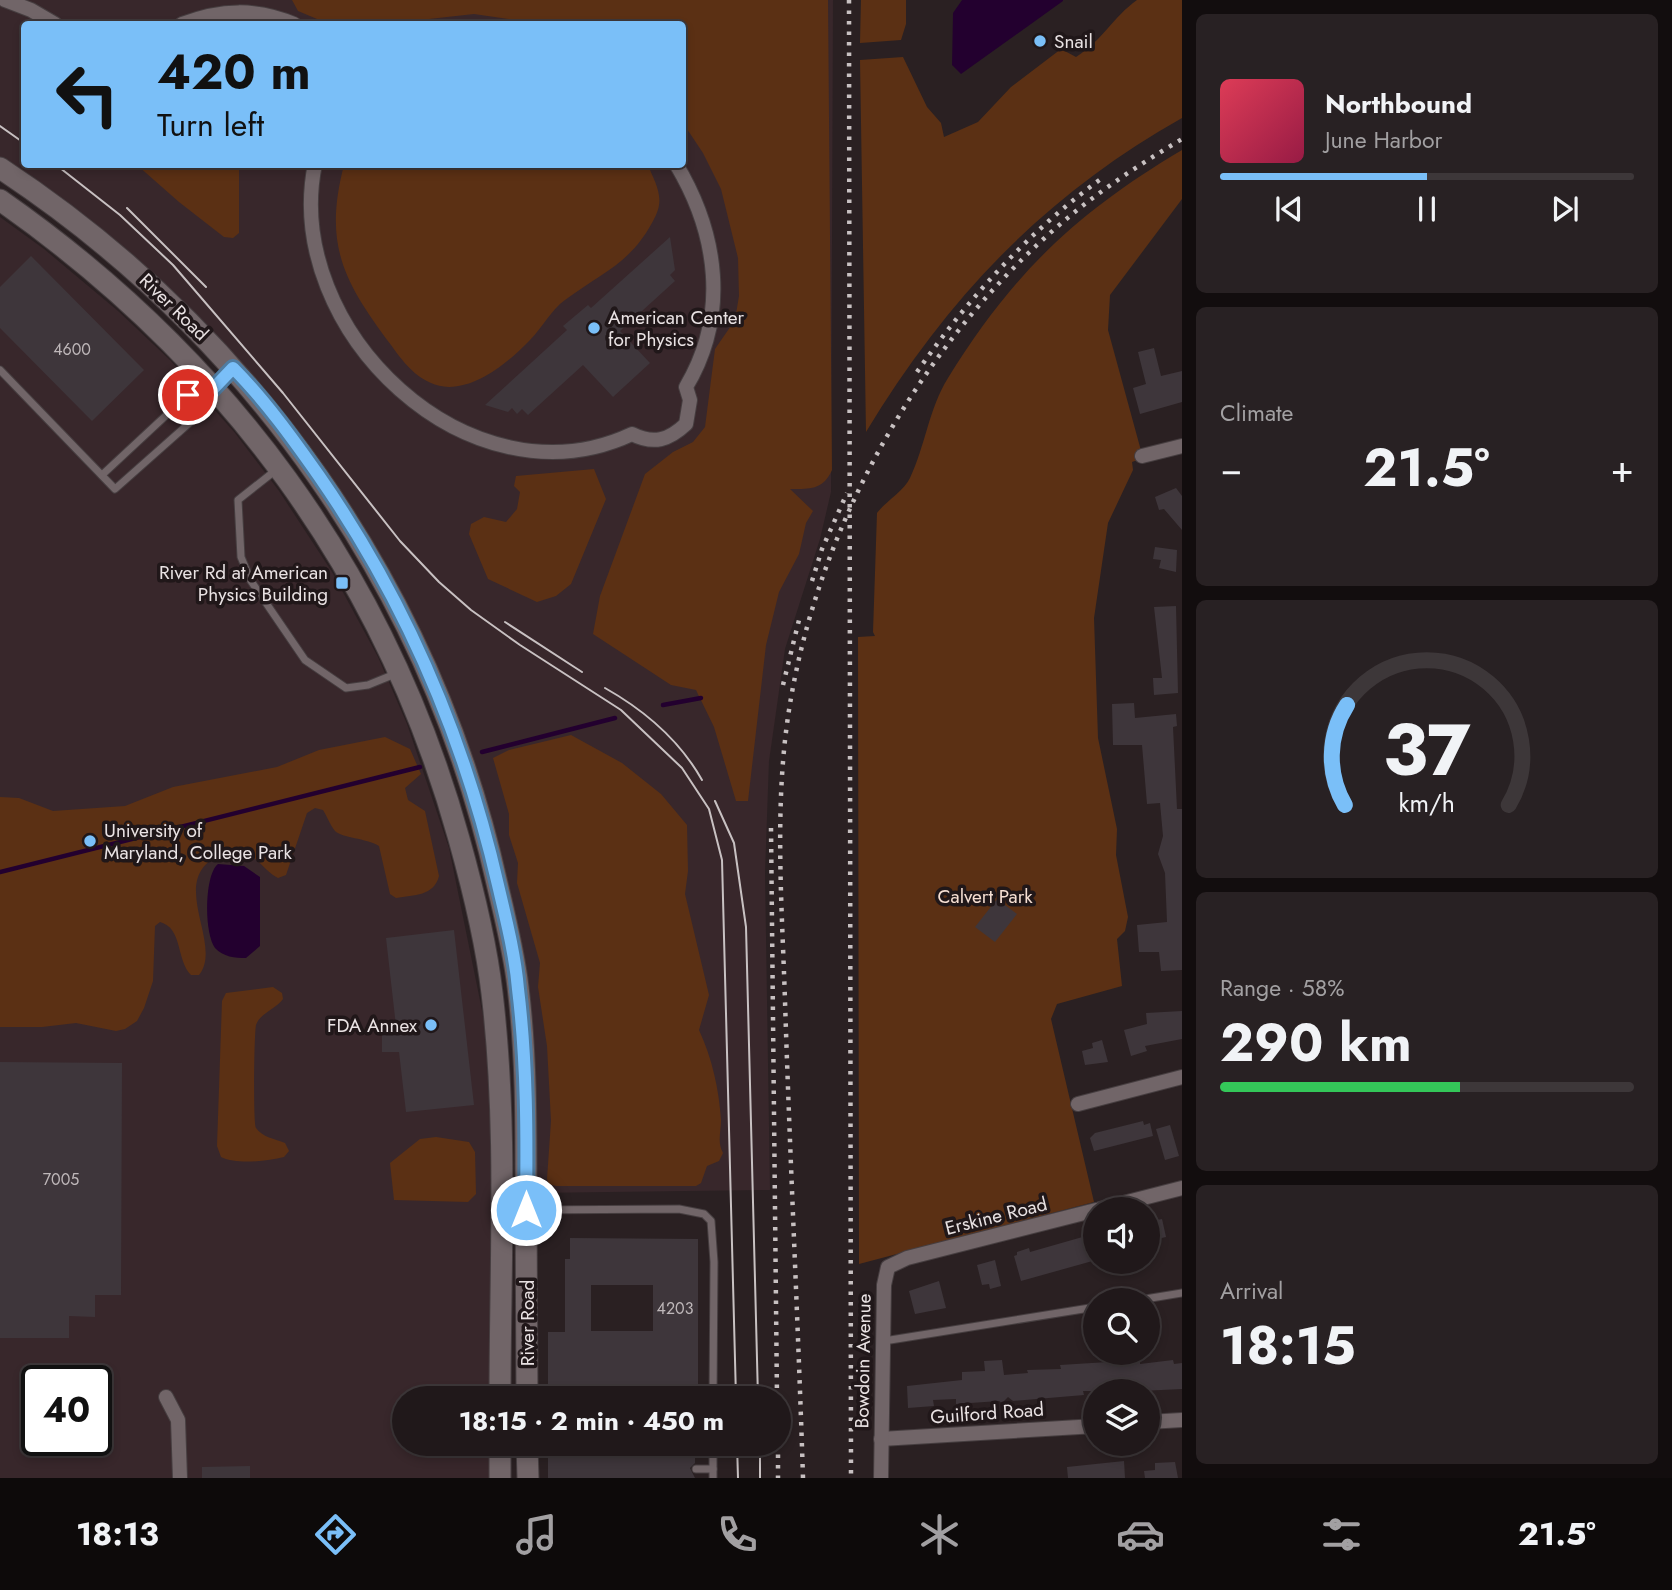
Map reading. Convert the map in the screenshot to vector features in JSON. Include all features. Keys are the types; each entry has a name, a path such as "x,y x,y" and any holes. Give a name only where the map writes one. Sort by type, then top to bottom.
{"street":[{"path":"5,0 32,10 50,21"},
{"path":"191,21 237,11 272,16 286,21"},
{"name":"River Road","path":"0,168 67,215 130,265 233,368 303,453 348,518 413,636 457,740 492,859 518,987 526,1084 527,1386"},
{"path":"316,168 311,206 318,260 339,314 374,364 411,399 463,431 508,447 560,452 601,446 632,434 643,440 667,439 686,424 690,400 686,387 708,338 715,289 703,222 678,168"},
{"name":"River Road","path":"0,200 97,272 180,350 279,467 345,565 400,671 438,766 452,813 476,901 492,991 500,1096 500,1386"},
{"path":"1142,456 1182,446"},
{"path":"1079,1104 1182,1077"},
{"name":"Erskine Road","path":"1148,1197 1182,1188"},
{"name":"Erskine Road","path":"907,1258 1083,1214"},
{"name":"Bowdoin Avenue","path":"881,1478 885,1276 888,1267 907,1258"},
{"path":"166,1398 178,1420 180,1478"},
{"path":"1160,1421 1182,1420"},
{"name":"Guilford Road","path":"881,1439 1083,1427"},
{"path":"500,1456 500,1478"},
{"path":"527,1456 528,1478"}],"lane":[{"path":"0,370 115,489 203,411 212,389 233,368"},
{"path":"102,475 188,395 212,389"},
{"path":"279,467 239,500 241,557 251,581 305,660 346,688 368,685 400,671"},
{"path":"526,1210 680,1209 704,1214 711,1221 714,1233 713,1386"},
{"path":"1160,1297 1182,1293"},
{"path":"884,1341 1083,1309"},
{"path":"713,1456 713,1478"},
{"path":"696,1468 713,1469"}],"shaded area":[{"path":"0,0 833,0 831,492 820,539 785,649 769,761 765,873 770,1190 533,1193 531,1086 452,713 268,397 0,161"},
{"path":"962,0 1063,1 961,74 952,65 953,13"},
{"path":"0,217 44,249 118,311 171,361 235,433 279,491 332,572 378,657 407,724 449,848 485,1025 491,1130 490,1386 392,1386 392,1456 490,1456 490,1478 0,1478"},
{"path":"218,864 244,866 260,877 260,946 246,958 222,953 211,941 207,918 208,892 213,870"}],"green space":[{"path":"292,0 828,0 832,470 820,485 790,489 813,511 806,523 799,554 779,592 766,645 748,801 736,801 714,727 696,690 671,685 593,634 600,596 645,474 673,452 693,442 705,427 715,349 735,320 739,296 738,258 721,189 703,153 686,128 686,21 522,21 474,14 423,21 322,21 298,11"},
{"path":"861,0 906,0 906,24 901,40 860,43"},
{"path":"1137,0 1182,0 1182,118 1132,148 1086,181 1043,216 1003,254 965,294 930,337 866,432 860,60 903,57 927,107 941,123 944,137 978,122 1011,87 1061,49 1076,57"},
{"name":"Calvert Park","path":"1182,150 1182,199 1110,295 1108,330 1143,458 1132,462 1133,470 1108,523 1094,618 1098,738 1117,829 1116,855 1128,917 1125,931 1117,939 1122,986 1057,1004 1051,1019 1093,1197 1083,1197 1083,1205 859,1264 858,637 875,636 877,513 910,478 936,402 948,378 997,307 1050,248 1110,197"},
{"path":"140,168 239,168 239,233 233,238 224,237"},
{"path":"343,168 649,168 658,189 659,201 656,215 647,231 638,244 616,265 560,304 513,356 493,371 472,383 449,387 422,379 408,367 361,302 342,261 337,240 338,193"},
{"path":"594,469 606,499 571,584 556,596 537,602 488,579 469,534 471,524 484,517 506,522 517,509 520,492 514,486 516,476"},
{"path":"571,735 622,763 661,794 687,825 688,871 685,894 709,995 699,1030 717,1085 723,1153 719,1161 707,1166 701,1183 696,1186 556,1186 549,1184 547,1179 551,1121 547,1046 538,987 540,963 517,883 518,863 509,835 509,814 493,758 509,750"},
{"path":"385,737 410,749 421,774 405,788 408,800 425,811 439,876 428,891 396,898 390,894 379,846 338,833 323,810 315,808 307,813 286,875 278,878 254,858 238,852 218,856 204,867 197,881 196,896 205,962 199,975 191,975 186,969 172,931 160,922 155,926 153,981 137,1021 116,1031 76,1023 42,1027 0,1027 0,797 19,798 53,811 125,806 173,787 277,767 319,750"},
{"path":"273,987 282,993 283,999 261,1017 256,1025 255,1122 256,1128 262,1134 285,1143 289,1151 284,1157 269,1160 244,1162 228,1159 221,1157 217,1146 222,1001 226,993"},
{"path":"436,1137 469,1142 475,1152 476,1194 468,1202 394,1200 390,1163 420,1139"}],"building":[{"name":"American Center for Physics","path":"670,237 675,270 670,275 675,281 620,331 650,363 613,397 583,365 528,415 522,409 517,414 512,408 508,412 485,405 567,330 563,326 588,305 591,308"},
{"path":"31,256 144,370 92,421 0,328 0,287"},
{"path":"1154,348 1161,376 1182,371 1182,402 1140,414 1133,388 1146,384 1138,352"},
{"path":"1176,488 1182,496 1182,530 1164,509 1159,510 1155,497"},
{"path":"1155,547 1177,550 1176,572 1159,568 1161,560 1153,559"},
{"path":"1176,606 1178,693 1154,695 1153,678 1162,678 1154,607"},
{"path":"1134,703 1135,718 1176,714 1177,726 1173,727 1177,809 1182,809 1182,970 1161,971 1159,952 1139,952 1137,925 1167,922 1165,873 1158,854 1163,836 1160,803 1147,804 1142,745 1113,745 1112,704"},
{"path":"997,899 1017,914 995,942 975,927"},
{"name":"FDA Annex","path":"454,930 474,1105 406,1112 399,1052 382,1052 382,1026 396,1026 386,938"},
{"path":"1182,1011 1182,1039 1145,1046 1147,1051 1131,1056 1124,1030 1147,1024 1146,1013"},
{"path":"1102,1040 1108,1062 1085,1065 1082,1051 1093,1048 1092,1043"},
{"path":"0,1062 122,1063 121,1295 95,1295 95,1317 69,1316 69,1338 0,1338"},
{"path":"1143,1121 1144,1125 1150,1123 1153,1136 1094,1151 1090,1138 1095,1133"},
{"path":"1170,1125 1179,1156 1165,1160 1156,1129"},
{"path":"1160,1219 1166,1237 1160,1238"},
{"path":"1083,1237 1083,1264 1021,1281 1014,1256 1017,1252 1029,1248 1030,1252"},
{"path":"570,1238 698,1239 698,1386 548,1386 548,1332 565,1332 565,1259 570,1259","holes":["591,1285 653,1285 653,1331 591,1331"]},
{"path":"995,1260 1001,1286 990,1289 989,1284 982,1285 977,1265"},
{"path":"939,1281 946,1308 915,1314 909,1291"},
{"path":"1002,1360 1004,1375 1028,1373 1027,1370 1061,1369 1060,1365 1160,1365 1160,1362 1173,1360 1174,1364 1182,1363 1182,1389 1160,1390 1160,1379 1083,1379 1083,1395 1013,1401 1008,1397 1002,1403 956,1404 956,1399 933,1400 934,1406 908,1408 907,1386 962,1380 962,1372 985,1371 984,1361"},
{"path":"548,1456 695,1456 695,1463 690,1468 695,1478 548,1478"},
{"path":"1124,1461 1125,1478 1068,1478 1067,1467"},
{"path":"1175,1462 1178,1478 1145,1478 1144,1471 1155,1470 1155,1463"},
{"path":"250,1466 250,1478 202,1478 202,1467"}],"waterway":[{"path":"663,705 701,698"},
{"path":"482,752 615,718"},
{"path":"0,872 420,767"}],"tram line":[{"path":"0,126 21,141"},
{"path":"60,168 120,215 173,265 283,393 400,541 439,582 471,610 520,645 621,710 682,768 709,809 722,860 736,1386"},
{"path":"127,208 206,287"},
{"path":"505,622 582,672"},
{"path":"605,688 634,706 660,728 683,752 702,780"},
{"path":"715,801 734,843 746,927 758,1386"},
{"path":"737,1456 738,1478"},
{"path":"760,1456 760,1478"}],"railway":[{"path":"849,0 851,1478"},
{"path":"803,1478 780,856 784,746 803,643 822,578 848,513 879,451 915,391 955,334 1000,282 1080,207 1182,139"},
{"path":"917,372 958,317 1003,266 1052,218 1105,176"},
{"path":"812,581 822,549 847,493"},
{"path":"783,685 799,620"},
{"path":"771,828 777,1386"},
{"path":"778,1456 778,1478"}],"place":[{"name":"Snail","path":"1040,41"},
{"name":"American Center for Physics","path":"594,328"},
{"name":"River Rd at American Physics Building","path":"342,583"},
{"name":"University of Maryland, College Park","path":"90,841"},
{"name":"FDA Annex","path":"431,1025"}],"route":[{"path":"188,395 211,391 233,368 250,387 303,453 348,518 386,582 438,692 475,795 513,954 526,1084 526,1210"}]}
